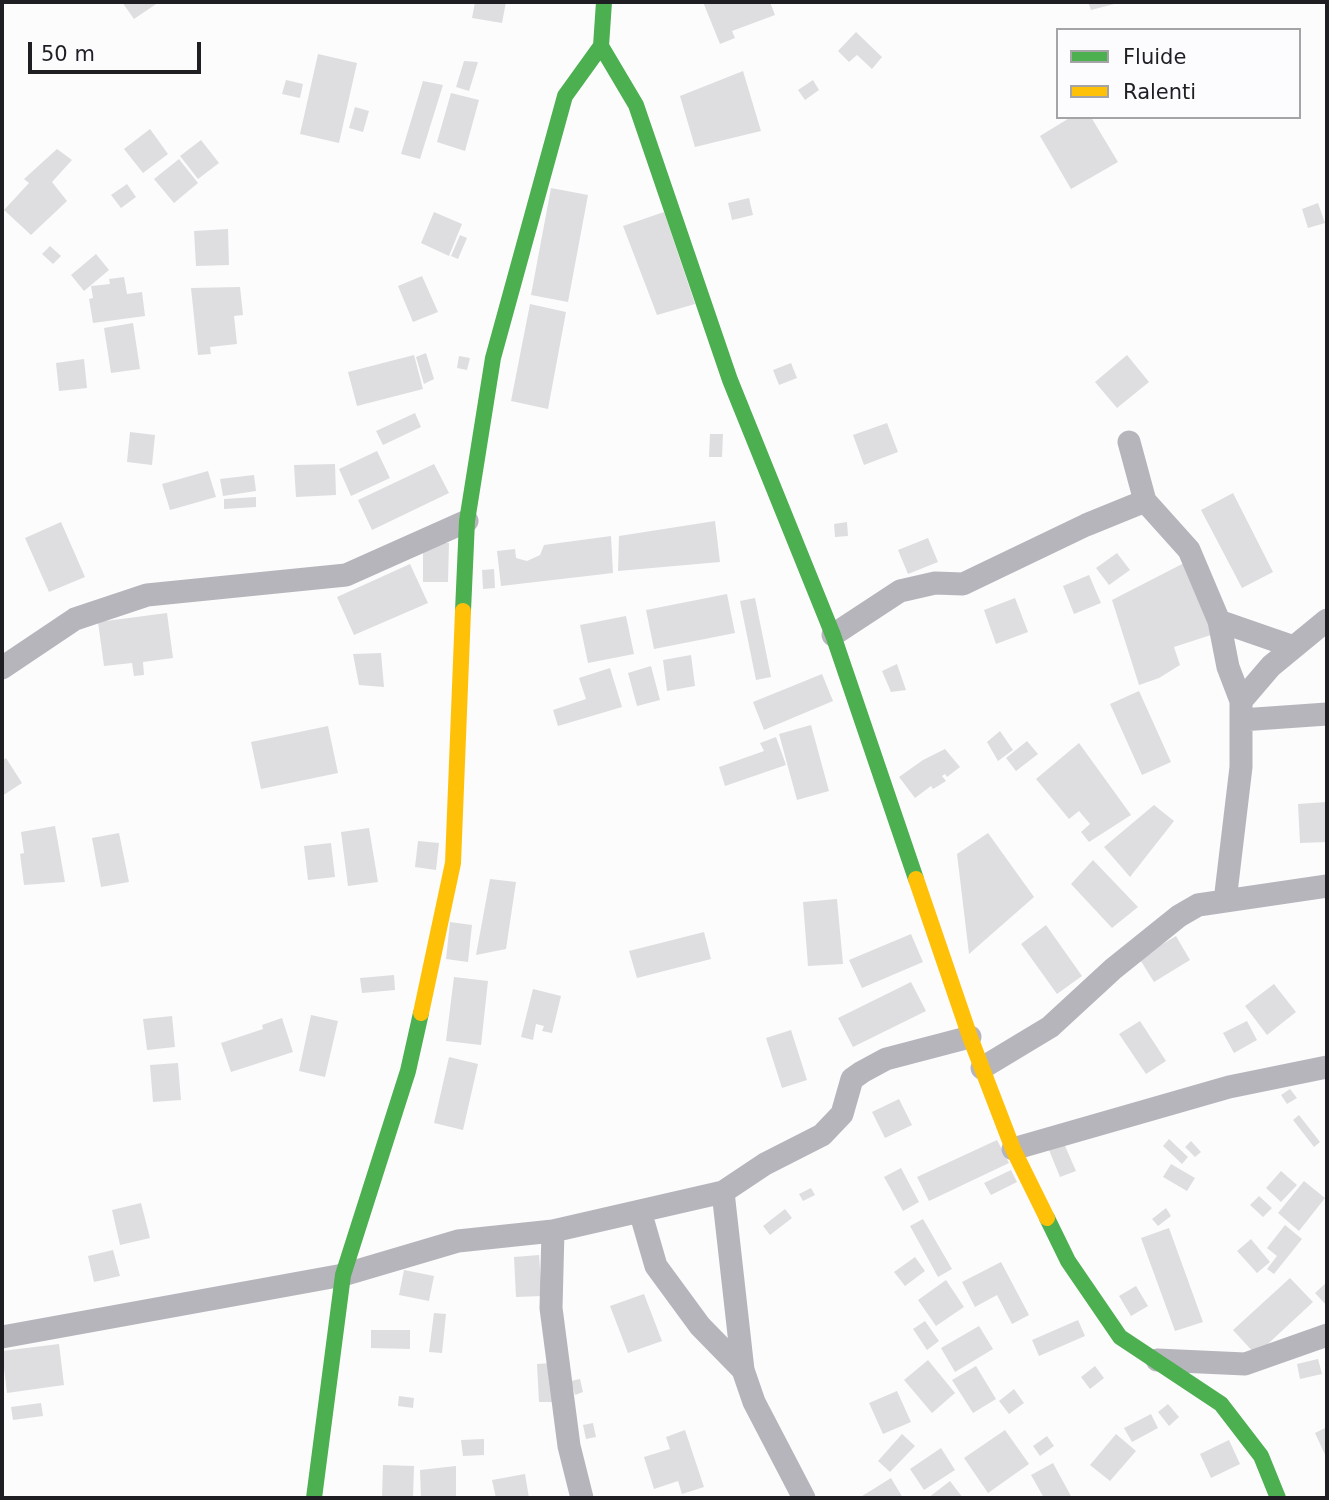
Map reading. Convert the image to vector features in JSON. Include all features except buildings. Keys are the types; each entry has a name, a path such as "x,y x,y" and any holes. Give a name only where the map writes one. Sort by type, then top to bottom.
{"street":[{"path":"314,1498 343,1275 408,1071 453,863 467,521 493,358 565,96 601,46 604,2"},
{"path":"601,46 636,105 730,380 833,635 970,1037 1013,1149 1068,1261 1120,1337 1221,1404 1261,1456 1278,1498"},
{"path":"1129,442 1145,501 1189,550 1219,621 1228,667 1241,711 1241,767 1225,901"},
{"path":"833,635 900,591 935,583 963,584 1086,525 1145,501"},
{"path":"2,668 75,619 147,595 346,575 467,521"},
{"path":"1241,711 1271,666 1327,620"},
{"path":"1219,621 1294,647"},
{"path":"1241,711 1327,714"},
{"path":"982,1068 1050,1027 1113,969 1179,916 1198,905 1327,886"},
{"path":"2,1337 343,1275 458,1241 553,1231 723,1192 765,1164 822,1135 842,1114 852,1079 862,1072 886,1059 970,1037"},
{"path":"1013,1149 1229,1087 1327,1067"},
{"path":"723,1192 743,1370 754,1402 804,1498"},
{"path":"640,1211 656,1266 700,1326 743,1370"},
{"path":"553,1231 551,1308 569,1446 583,1498"},
{"path":"1154,1360 1244,1364 1327,1335"}],"traffic: fast":[{"path":"463,611 467,521 493,358 565,96 601,46 604,2"},
{"path":"601,46 636,105 730,380 833,635 916,879"},
{"path":"314,1498 343,1275 408,1071 421,1013"},
{"path":"1047,1218 1068,1261 1120,1337 1221,1404 1261,1456 1278,1498"}],"traffic: slow":[{"path":"421,1013 453,863 463,611"},
{"path":"916,879 970,1037 1013,1149 1047,1218"}]}
